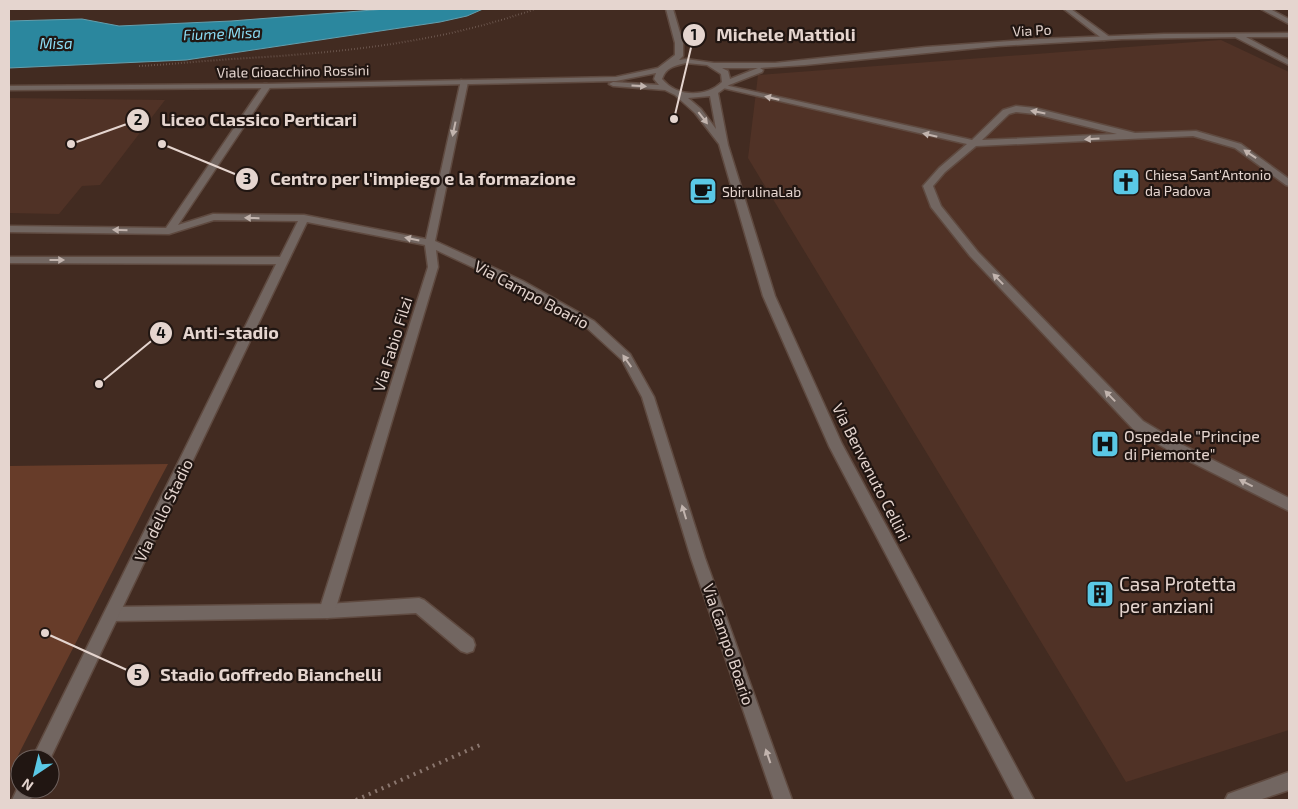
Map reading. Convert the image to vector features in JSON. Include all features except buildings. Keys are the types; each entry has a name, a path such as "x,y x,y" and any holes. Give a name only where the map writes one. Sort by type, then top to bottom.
{"street":[{"path":"669,9 685,48 703,62"},
{"path":"1068,9 1107,38"},
{"path":"1264,9 1289,22"},
{"path":"1236,34 1289,63"},
{"name":"Via Po","path":"703,62 714,65 777,65 957,47 1107,38 1236,34 1289,35"},
{"path":"666,88 658,79 661,70 679,56 685,48"},
{"path":"670,64 686,61 703,62"},
{"path":"714,65 725,73 725,85 974,143 1194,134 1221,140 1250,153 1289,183"},
{"name":"Via Po","path":"714,92 725,85 777,65"},
{"name":"Viale Gioacchino Rossini","path":"9,88 267,86 616,79 661,70"},
{"name":"Viale Gioacchino Rossini","path":"578,79 666,88 678,93"},
{"name":"Via Fabio Filzi","path":"327,611 433,267 430,243 464,82"},
{"path":"9,228 169,231 267,86"},
{"path":"678,93 697,95 714,92"},
{"name":"Via Benvenuto Cellini","path":"714,92 724,145 770,296 836,446 1025,800"},
{"name":"Via Benvenuto Cellini","path":"678,93 698,111 724,145"},
{"path":"1136,136 1035,110 1016,109 1006,112 942,170 928,186 936,207 974,254 1138,425 1178,449 1289,505"},
{"name":"Via Campo Boario","path":"169,231 213,217 304,218 430,243 519,284 590,324 626,357 648,397 698,558 783,800"},
{"name":"Via dello Stadio","path":"46,749 304,218"},
{"path":"9,260 284,261"},
{"path":"112,614 327,611 419,605 467,645"},
{"path":"1234,800 1289,781"}],"path":[{"path":"138,66 319,55 381,47 460,33 535,9"},
{"path":"356,800 480,745"}],"shaded area":[{"name":"Ospedale \"Principe di Piemonte\"","path":"1221,40 1289,72 1289,730 1126,782 748,158 758,75"},
{"path":"9,98 165,100 100,185 82,186 59,214 9,213"},
{"path":"168,464 21,749 10,749 9,773 9,466"}],"water":[{"name":"Misa","path":"386,9 483,9 467,16 440,22 186,60 9,68 9,21 82,19 119,26 231,21"}],"place":[{"name":"Michele Mattioli","path":"674,119"},
{"name":"Liceo Classico Perticari","path":"71,144"},
{"name":"Centro per l'impiego e la formazione","path":"162,144"},
{"name":"Chiesa Sant'Antonio da Padova","path":"1126,182"},
{"name":"SbirulinaLab","path":"703,191"},
{"name":"Anti-stadio","path":"99,384"},
{"name":"Ospedale \"Principe di Piemonte\"","path":"1105,444"},
{"name":"Casa Protetta per anziani","path":"1100,594"},
{"name":"Stadio Goffredo Bianchelli","path":"45,633"}],"water label":[{"name":"Fiume Misa","path":"222,33"}]}
